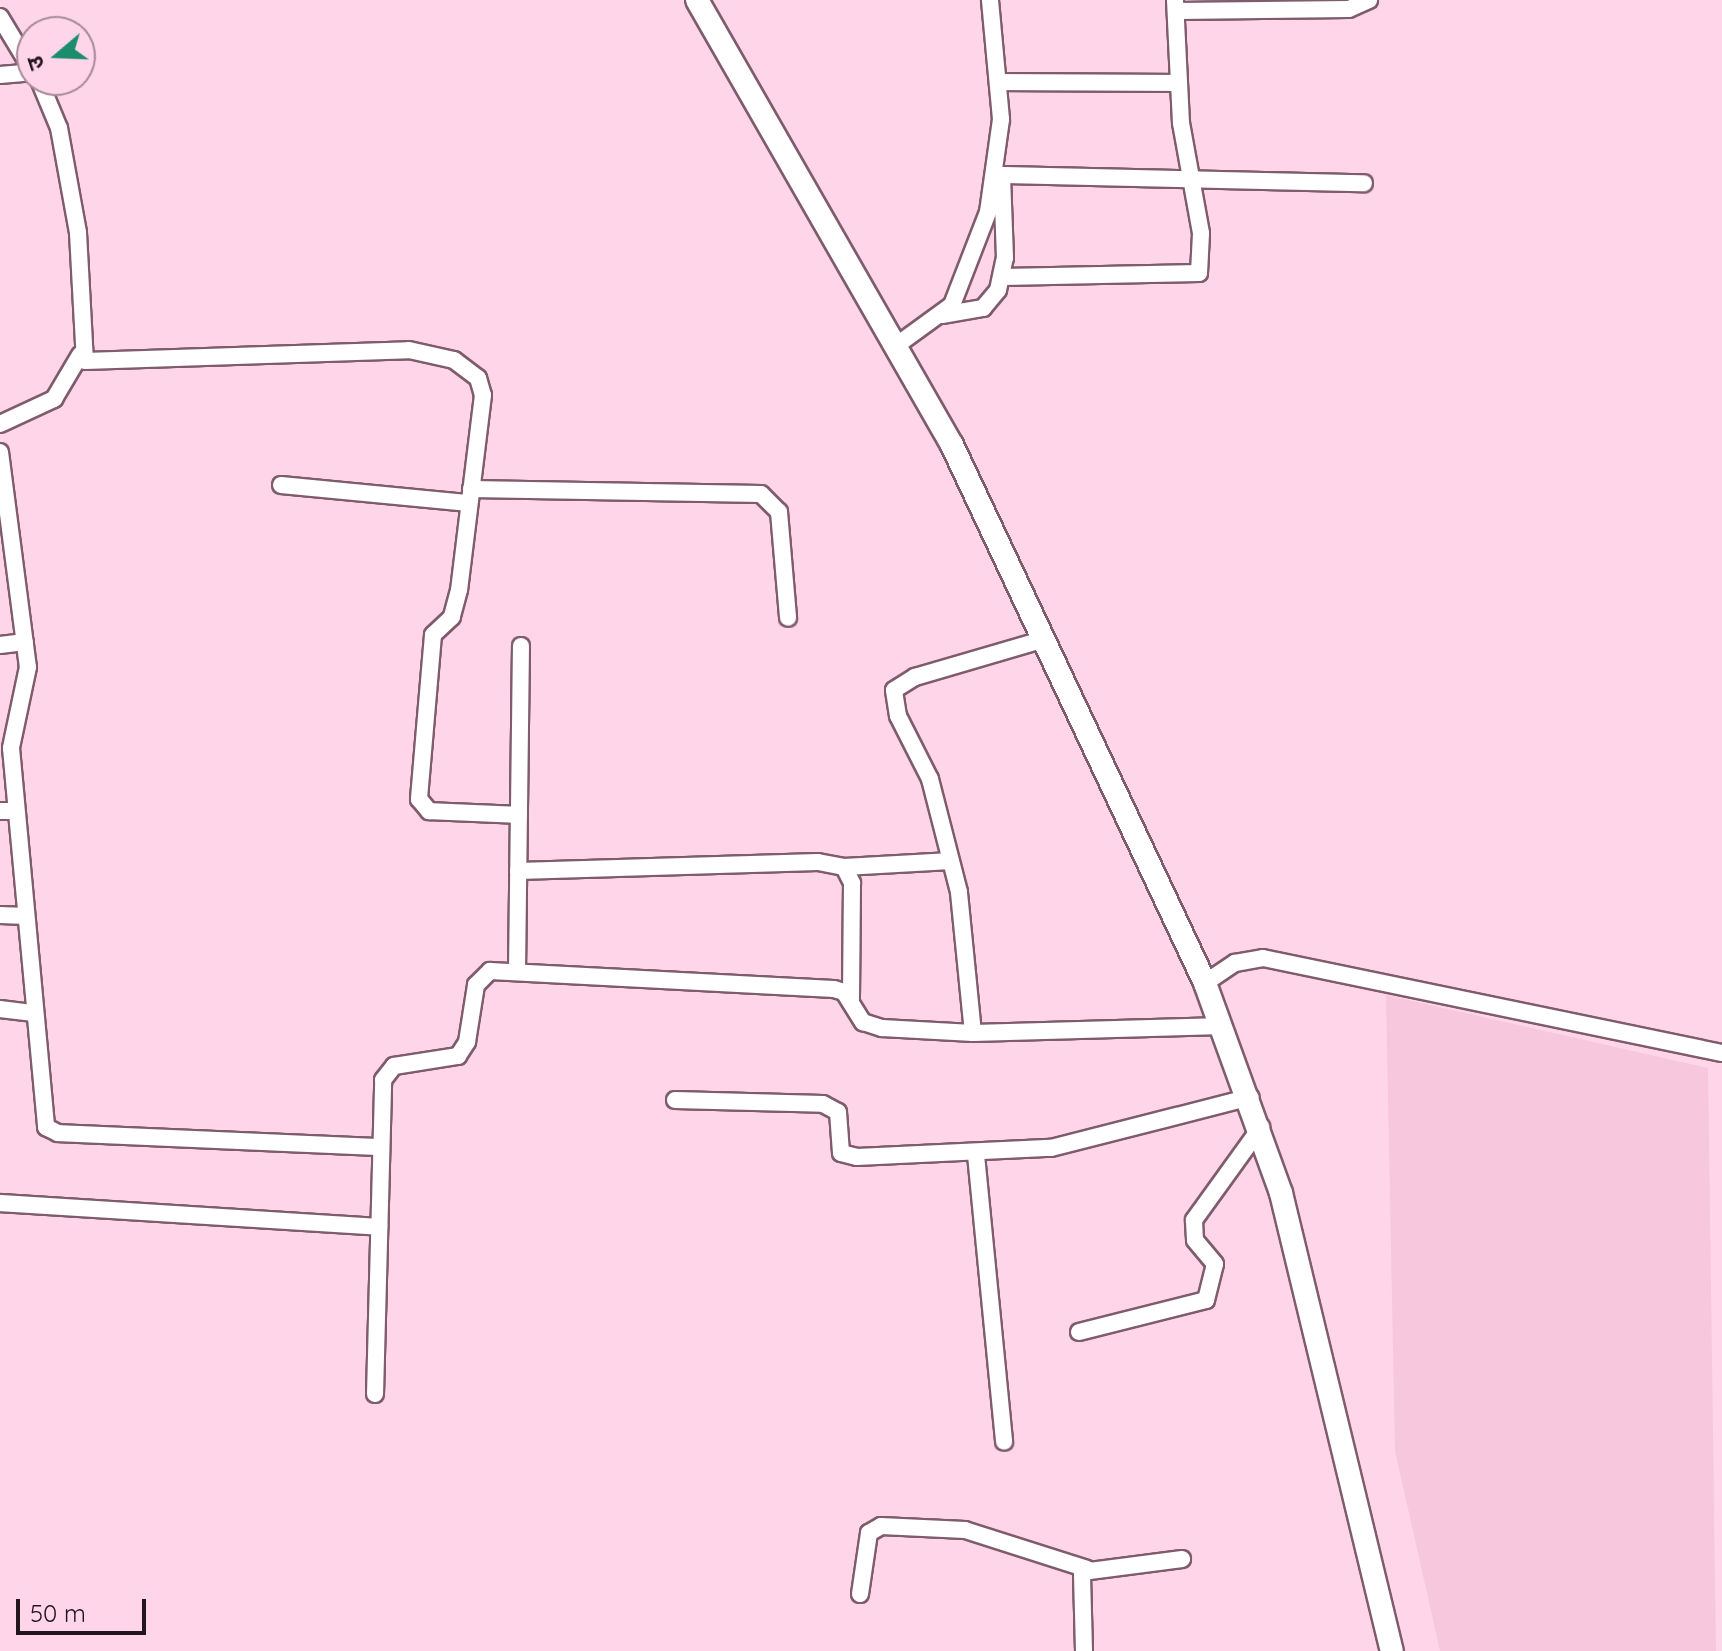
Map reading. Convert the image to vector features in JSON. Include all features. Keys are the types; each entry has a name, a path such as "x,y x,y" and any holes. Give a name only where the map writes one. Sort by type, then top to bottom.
{"street":[{"path":"697,0 897,345 1045,639 1205,983 1261,1127 1392,1651"},
{"path":"942,315 983,308 1003,277 1000,82 990,0"},
{"path":"1003,277 1199,273 1201,233 1178,83 1176,6 1349,9 1369,0"},
{"path":"0,17 16,44"},
{"path":"1000,82 1178,83"},
{"path":"0,424 54,399 80,355 85,296 78,233 59,128 46,96"},
{"path":"897,345 942,315 961,290 978,241 1001,150"},
{"path":"1002,175 1364,183"},
{"path":"80,355 94,363 390,349 454,360 478,378 483,395 456,607 433,635 419,799 429,811 519,815"},
{"path":"0,452 29,683 12,732 8,811 26,916 42,1119 51,1131 381,1147"},
{"path":"281,485 470,496 761,494 779,512 788,618"},
{"path":"973,1033 962,908 930,779 898,716 894,690 915,677 1045,639"},
{"path":"0,645 25,642"},
{"path":"517,972 521,646"},
{"path":"518,871 818,862 844,867 951,861"},
{"path":"844,867 852,883 851,1002"},
{"path":"0,915 26,916"},
{"path":"1205,983 1235,963 1263,958 1722,1053"},
{"path":"375,1394 381,1147 387,1071 458,1056 467,1042 482,975 517,972 816,987 844,992 872,1026 973,1033 1223,1026"},
{"path":"0,1009 34,1013"},
{"path":"675,1100 834,1107 838,1147 848,1156 976,1155 1073,1144 1251,1097"},
{"path":"1079,1332 1206,1300 1215,1264 1195,1240 1194,1220 1261,1127"},
{"path":"976,1155 1004,1442"},
{"path":"0,1203 379,1227"},
{"path":"860,1594 869,1533 881,1526 965,1530 1087,1569 1182,1559"},
{"path":"1084,1651 1078,1585 1087,1569"}],"shaded area":[{"path":"1386,995 1708,1068 1716,1651 1440,1651 1395,1451"}]}
